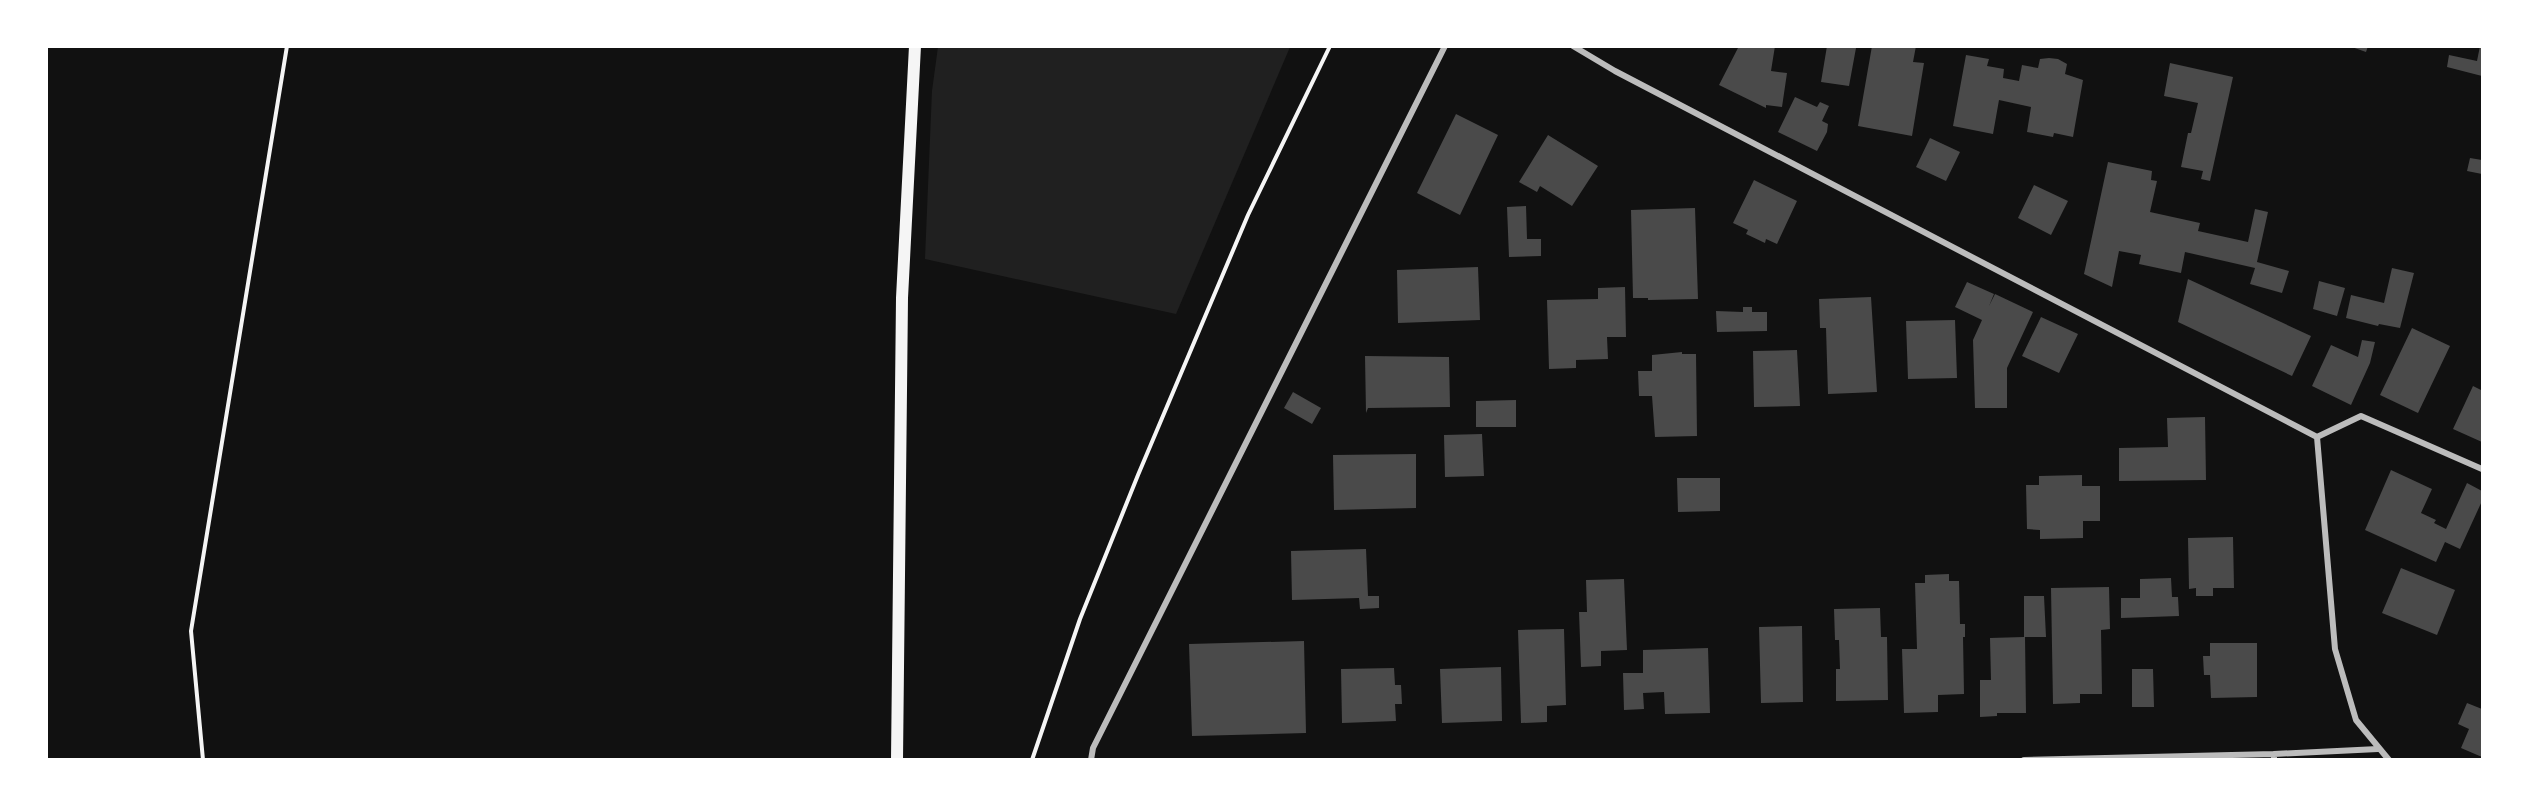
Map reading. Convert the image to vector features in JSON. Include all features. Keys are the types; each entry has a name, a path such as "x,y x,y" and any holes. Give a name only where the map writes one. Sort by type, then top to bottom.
{"main road":[{"path":"897,759 902,298 915,46"}],"street":[{"path":"1091,759 1093,748 1445,46"},
{"path":"1573,46 1625,77 2317,437"},
{"path":"2317,437 2361,416 2482,469"},
{"path":"2317,437 2335,649 2356,720 2378,749 2389,759"},
{"path":"2024,759 2274,756 2378,749"}],"path":[{"path":"203,759 191,631 287,46"},
{"path":"1032,759 1080,619 1143,464 1248,215 1330,46"}],"shaded area":[{"path":"938,47 1290,47 1176,314 925,259 932,91"}],"building":[{"path":"1739,46 1775,46 1771,71 1787,73 1782,107 1766,105 1766,108 1719,85"},
{"path":"1827,46 1856,48 1849,86 1821,82"},
{"path":"1872,46 1916,46 1913,62 1924,63 1912,136 1858,126"},
{"path":"2349,46 2368,46 2366,52"},
{"path":"2480,46 2482,46 2482,76 2447,67 2449,55 2477,61"},
{"path":"1966,55 1989,59 1987,66 2004,69 2003,78 2019,81 2022,65 2038,68 2040,59 2049,58 2058,59 2067,64 2065,74 2083,80 2073,137 2054,133 2053,137 2027,132 2031,107 1999,100 1993,134 1953,126"},
{"path":"2170,63 2233,77 2210,181 2201,179 2203,171 2181,167 2188,133 2191,133 2198,103 2164,96"},
{"path":"1795,97 1817,107 1820,102 1829,106 1822,121 1828,124 1827,132 1817,151 1778,132"},
{"path":"1456,114 1498,135 1460,215 1417,193"},
{"path":"1548,135 1598,166 1572,206 1540,186 1537,192 1519,182"},
{"path":"1930,138 1960,152 1946,181 1916,167"},
{"path":"2470,158 2482,160 2482,174 2467,171"},
{"path":"2108,162 2152,171 2151,180 2157,181 2150,212 2200,223 2198,231 2248,242 2255,209 2268,212 2257,262 2289,271 2282,293 2250,284 2255,268 2185,252 2181,273 2139,264 2141,255 2119,251 2112,287 2084,274"},
{"path":"1754,180 1797,201 1777,244 1766,239 1765,243 1746,234 1748,230 1733,223"},
{"path":"2034,185 2068,201 2051,235 2018,218"},
{"path":"1526,206 1527,239 1541,239 1541,256 1509,257 1507,207"},
{"path":"1695,208 1698,299 1633,298 1631,210"},
{"path":"1478,267 1480,320 1398,323 1397,270"},
{"path":"2392,268 2414,273 2400,328 2379,324 2378,326 2346,318 2351,295 2384,303"},
{"path":"2188,279 2311,336 2292,376 2178,322"},
{"path":"2319,281 2345,288 2337,316 2313,309"},
{"path":"1967,282 1994,294 1989,306 1995,294 2033,312 2007,368 2007,408 1975,408 1973,340 1982,320 1955,307"},
{"path":"1625,287 1626,337 1607,337 1608,359 1576,360 1576,368 1549,369 1547,300 1598,299 1598,288"},
{"path":"1871,297 1877,392 1828,394 1826,328 1820,328 1819,299"},
{"path":"1743,307 1752,307 1752,312 1767,312 1767,331 1717,332 1716,311 1743,312"},
{"path":"2041,317 2078,334 2059,373 2022,356"},
{"path":"1955,320 1957,378 1908,379 1906,321"},
{"path":"2412,328 2450,346 2418,413 2380,395"},
{"path":"2362,340 2375,342 2370,363 2351,405 2312,386 2331,345 2358,357"},
{"path":"1797,350 1800,406 1754,407 1753,351"},
{"path":"1682,352 1682,354 1696,354 1697,436 1655,437 1652,396 1639,396 1638,371 1652,371 1652,355"},
{"path":"1365,356 1449,357 1450,407 1368,408 1366,413"},
{"path":"2473,386 2481,390 2482,387 2482,442 2453,429"},
{"path":"1293,392 1321,408 1312,424 1284,408"},
{"path":"1516,400 1516,427 1476,427 1476,401"},
{"path":"2205,417 2206,480 2119,481 2119,448 2168,447 2167,418"},
{"path":"1482,434 1484,476 1445,477 1444,435"},
{"path":"1416,454 1416,508 1334,510 1333,455"},
{"path":"2391,470 2432,489 2421,513 2436,520 2434,523 2446,529 2467,483 2482,491 2482,501 2460,549 2445,542 2436,562 2365,530"},
{"path":"2082,475 2082,486 2100,486 2100,521 2083,521 2083,538 2040,539 2040,530 2027,529 2026,485 2039,485 2039,476"},
{"path":"1677,478 1720,478 1720,511 1678,512"},
{"path":"2233,537 2234,588 2213,588 2213,596 2196,596 2196,588 2189,589 2188,538"},
{"path":"1366,549 1368,596 1379,596 1379,608 1360,609 1359,598 1292,600 1291,551"},
{"path":"2401,568 2455,590 2437,635 2382,613"},
{"path":"1949,574 1949,581 1959,581 1960,624 1965,624 1965,637 1963,637 1964,694 1938,695 1938,712 1904,713 1902,649 1917,649 1915,583 1925,583 1925,575"},
{"path":"2171,578 2172,597 2178,597 2179,616 2121,618 2121,598 2140,598 2140,579"},
{"path":"1624,579 1627,650 1601,651 1601,666 1581,667 1579,612 1587,612 1586,580"},
{"path":"2109,587 2110,629 2101,630 2102,694 2080,694 2080,703 2053,704 2051,588"},
{"path":"2024,596 2044,596 2046,637 2025,637 2026,713 1997,713 1997,716 1980,717 1980,680 1991,680 1990,638 2024,637"},
{"path":"1880,608 1881,637 1887,637 1888,700 1836,701 1836,669 1840,669 1839,640 1835,640 1834,609"},
{"path":"1802,626 1803,702 1761,703 1759,627"},
{"path":"1564,629 1566,705 1547,706 1547,722 1521,723 1518,630"},
{"path":"1304,641 1306,733 1192,736 1189,644"},
{"path":"2210,643 2257,643 2257,697 2211,698 2210,675 2204,675 2203,656 2210,656"},
{"path":"1708,648 1710,713 1665,714 1664,692 1643,693 1644,709 1624,710 1623,673 1643,673 1643,650"},
{"path":"1501,667 1502,721 1442,723 1440,669"},
{"path":"1394,668 1395,685 1401,685 1402,704 1395,704 1396,721 1342,723 1341,669"},
{"path":"2132,669 2153,669 2154,707 2132,707"},
{"path":"2467,703 2482,709 2482,757 2461,748 2469,729 2458,724"}]}
